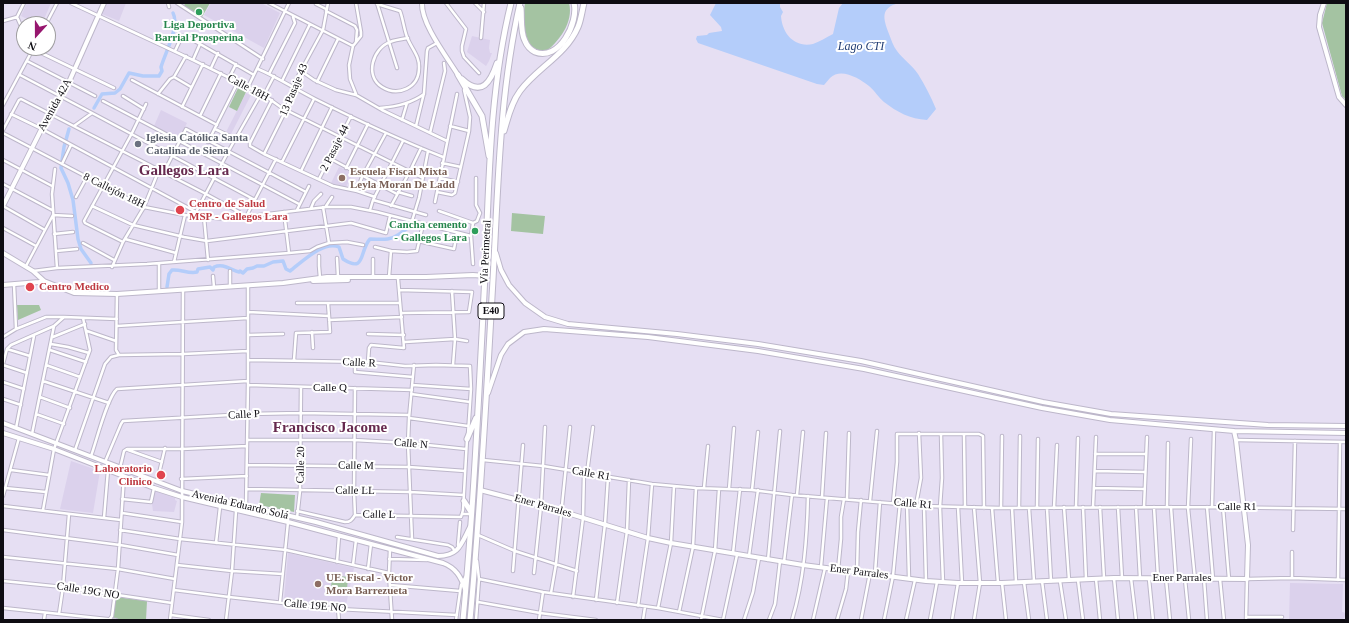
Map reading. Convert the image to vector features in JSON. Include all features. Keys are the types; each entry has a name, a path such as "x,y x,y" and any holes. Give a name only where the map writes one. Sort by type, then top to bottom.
{"highway":[{"name":"Vía Perimetral","path":"463,620 477,416 495,100 502,48 511,3"},
{"name":"Vía Perimetral","path":"470,620 483,460 500,144 511,50 520,3"},
{"path":"520,3 525,42 532,50 545,54 558,47 568,34 574,18 574,3"},
{"path":"500,144 511,108 516,98 526,85 571,40 579,24 584,3"},
{"path":"458,75 475,87 483,86 492,76 502,48"},
{"path":"458,75 482,116 490,168"},
{"path":"467,439 477,416"},
{"path":"464,498 471,513"}],"street":[{"path":"17,16 24,3"},
{"path":"50,16 57,3"},
{"name":"Calle 18H","path":"71,3 203,64 262,94 286,110 423,178"},
{"name":"Avenida 42A","path":"3,206 49,114 69,82 104,3"},
{"path":"168,3 169,7"},
{"path":"177,3 263,59"},
{"path":"269,3 353,46"},
{"path":"248,87 289,3"},
{"name":"13 Pasaje 43","path":"264,154 286,110 301,71 323,30 328,3"},
{"path":"356,3 361,36 353,46 348,65 350,79 356,95"},
{"path":"422,3 422,12 437,43 458,75"},
{"path":"446,3 466,29 462,46 464,57 479,73"},
{"path":"475,3 484,12"},
{"path":"481,38 484,3"},
{"path":"1324,3 1320,15 1319,27 1340,97 1346,105"},
{"path":"316,4 355,26 357,30 356,42"},
{"path":"377,4 400,11 408,38 418,57 420,69 417,80 410,87 400,90 382,87 377,83 373,73 372,68 374,57 389,42 408,38"},
{"path":"377,4 396,68"},
{"path":"269,74 295,23 293,16"},
{"path":"3,21 16,17"},
{"path":"282,81 310,24"},
{"path":"175,51 184,36 218,53 254,75"},
{"path":"317,82 338,39"},
{"path":"416,126 424,93 427,51 428,48 437,43"},
{"path":"193,60 200,44"},
{"path":"211,68 218,53"},
{"path":"3,105 30,56"},
{"path":"48,56 114,88"},
{"path":"158,94 170,79 174,77 186,56"},
{"path":"27,61 95,96"},
{"path":"430,133 445,71 444,63"},
{"path":"182,106 203,64"},
{"path":"229,78 236,64"},
{"path":"258,69 274,76 314,99 404,141 443,157"},
{"path":"301,71 317,82 336,90 356,95 447,142"},
{"path":"200,116 221,73"},
{"path":"20,75 255,200"},
{"path":"194,216 228,152 274,76"},
{"path":"174,77 191,88"},
{"path":"132,80 217,125"},
{"path":"208,142 238,82"},
{"path":"437,192 453,195 458,182 469,131 469,110 463,83"},
{"path":"379,108 392,107 407,102 424,93"},
{"path":"435,202 456,94"},
{"path":"123,96 144,109"},
{"path":"3,132 11,114 21,99 206,194 239,212 244,217 255,200 276,159"},
{"path":"282,162 314,99"},
{"path":"272,100 250,143 250,146 333,186 357,191 391,206 426,215"},
{"path":"103,101 299,204"},
{"path":"402,120 407,102"},
{"path":"146,104 132,135 84,221 85,223 124,241 176,253"},
{"path":"300,171 332,107"},
{"path":"74,126 92,113"},
{"path":"11,114 42,129 196,212"},
{"name":"2 Pasaje 44","path":"319,179 328,158 351,116"},
{"path":"346,168 368,124"},
{"path":"450,126 469,131"},
{"path":"164,172 186,129 208,142 306,192"},
{"path":"215,129 236,139"},
{"name":"8 Callejón 18H","path":"3,132 144,207 185,215 227,219 311,208 351,207 370,210 471,236"},
{"path":"357,191 362,176 375,155 386,132"},
{"path":"370,210 380,186 404,141"},
{"path":"62,164 71,145"},
{"path":"391,206 421,148"},
{"path":"412,221 428,151"},
{"path":"328,158 380,186 398,193 412,196"},
{"path":"3,160 53,186"},
{"path":"442,163 461,167"},
{"path":"55,169 52,210 57,268"},
{"path":"112,266 124,241 144,207 159,170"},
{"path":"76,197 87,177"},
{"path":"440,178 458,182"},
{"path":"473,264 471,236 473,223 477,221 480,213 476,205 476,178"},
{"path":"3,184 52,210"},
{"path":"297,210 309,186"},
{"path":"311,208 314,201 321,194"},
{"path":"329,243 324,207 332,198"},
{"path":"3,206 45,230"},
{"path":"92,206 133,225 207,241 351,224 386,233 390,216"},
{"path":"439,211 473,223"},
{"path":"284,212 289,254"},
{"path":"26,266 53,215"},
{"path":"53,215 72,216"},
{"path":"174,262 185,215"},
{"path":"204,217 208,260"},
{"path":"376,247 391,251 416,251 423,224"},
{"path":"3,228 36,246"},
{"path":"54,234 73,232"},
{"path":"410,239 454,248 457,233"},
{"path":"495,241 497,260 506,278 519,298 545,317 568,324 677,334 758,344 872,364 1043,402 1111,414 1268,425 1346,426"},
{"path":"33,271 57,268 112,266 289,254 310,251 329,243 347,242 363,245"},
{"path":"82,243 114,260"},
{"path":"56,251 77,249"},
{"path":"389,277 391,251"},
{"path":"3,253 26,266 44,280 74,293 117,294 373,277 485,276"},
{"path":"319,256 320,278"},
{"path":"337,258 338,277"},
{"path":"373,259 373,277"},
{"path":"159,263 159,291"},
{"path":"230,271 230,286"},
{"path":"213,276 214,288"},
{"path":"283,283 338,277 355,279 398,279 426,277"},
{"path":"368,362 369,348 371,345 404,348 398,279"},
{"path":"3,285 44,280"},
{"path":"14,284 16,329"},
{"path":"246,506 248,285"},
{"path":"170,620 182,522 183,290"},
{"path":"399,290 472,292 469,312 402,313"},
{"path":"452,291 452,313 455,339 453,365"},
{"path":"117,294 116,350 119,355"},
{"path":"297,303 400,303"},
{"path":"294,360 296,333 330,332 328,303"},
{"path":"248,312 329,316"},
{"path":"3,337 16,329 46,317 117,319"},
{"path":"27,373 3,364 7,349 11,345 54,326 64,317"},
{"path":"329,320 402,317"},
{"path":"43,510 54,449 90,350 83,318"},
{"path":"117,326 248,318"},
{"path":"52,338 85,324"},
{"path":"32,434 54,326"},
{"path":"486,399 498,361 504,349 513,339 524,332 544,329 648,338 758,351 871,371 1042,408 1110,420 1234,431 1346,433"},
{"path":"87,331 116,341"},
{"path":"648,331 648,338"},
{"path":"312,332 313,348"},
{"path":"248,334 283,334"},
{"path":"368,334 404,335"},
{"path":"16,428 34,335"},
{"path":"404,342 455,339 467,341"},
{"path":"51,344 89,353"},
{"path":"7,349 30,356"},
{"path":"50,350 86,362"},
{"path":"75,450 105,364 112,357 119,355 248,351"},
{"name":"Calle R","path":"248,360 368,362 414,366 470,366 471,389"},
{"path":"355,362 355,372 413,377"},
{"path":"46,365 80,377"},
{"path":"412,539 408,443 414,366"},
{"path":"43,381 109,403 91,456"},
{"path":"3,382 24,389"},
{"name":"Calle Q","path":"109,403 115,391 120,389 248,383 411,392 470,402"},
{"path":"412,385 471,389 463,514"},
{"name":"Calle 20","path":"297,518 300,491 301,387"},
{"path":"354,515 355,388"},
{"path":"40,397 70,408"},
{"path":"3,399 21,405"},
{"name":"Calle P","path":"105,462 123,421 248,414 301,413 409,416 468,426"},
{"path":"36,414 64,424"},
{"name":"Avenida Eduardo Solá","path":"3,423 91,456 156,483 182,491 316,522 438,556 445,556 455,552"},
{"path":"534,573 541,506 545,427"},
{"path":"551,593 556,564 570,427"},
{"path":"573,597 583,518 586,473 593,427"},
{"path":"729,489 734,428"},
{"path":"1212,507 1214,429"},
{"path":"768,560 780,431"},
{"path":"870,501 877,431"},
{"path":"1234,431 1248,545 1246,618 1282,617"},
{"path":"752,490 758,432"},
{"path":"797,495 803,432"},
{"name":"Avenida Eduardo Solá","path":"3,433 54,449 154,488 182,497 236,511 288,522 436,560 451,566 458,573 466,590"},
{"path":"822,497 826,433"},
{"path":"838,570 841,539 841,514 846,499 849,433"},
{"path":"916,505 921,478 919,433"},
{"path":"893,503 897,462 896,435 919,433 964,435 979,434 983,436 984,508"},
{"path":"941,434 942,478 940,507 943,582"},
{"path":"964,435 965,507"},
{"path":"1001,508 1002,436"},
{"path":"1019,508 1020,436"},
{"path":"1093,507 1096,437"},
{"path":"1144,507 1147,437"},
{"path":"3,496 19,438"},
{"path":"1076,507 1078,438"},
{"path":"1037,508 1038,439"},
{"path":"1191,439 1188,508 1195,578"},
{"name":"Calle N","path":"247,440 354,440 408,443 466,449"},
{"path":"1236,440 1346,442"},
{"path":"1293,530 1295,441"},
{"path":"1338,580 1340,442"},
{"path":"1167,507 1168,443"},
{"path":"513,571 523,445"},
{"path":"1054,508 1057,445"},
{"path":"120,468 124,451 127,449 182,449 247,446"},
{"path":"704,488 708,446"},
{"path":"156,483 165,448"},
{"path":"127,449 162,462"},
{"path":"1095,454 1146,454"},
{"name":"Calle R1","path":"483,460 565,469 652,484 696,488 758,490 792,495 940,507 1294,507 1346,509"},
{"name":"Calle M","path":"247,465 409,467 465,471"},
{"path":"10,470 49,475"},
{"path":"104,518 108,470"},
{"path":"1095,472 1145,472"},
{"path":"110,620 118,569 124,476"},
{"path":"181,478 247,476"},
{"path":"596,600 605,524 608,477"},
{"path":"617,603 627,531 629,480"},
{"path":"638,606 648,538 652,484"},
{"path":"658,608 671,543 674,486"},
{"path":"5,488 46,492"},
{"path":"122,499 151,502 154,488"},
{"path":"679,612 693,547 696,488"},
{"path":"1094,488 1145,489"},
{"name":"Calle LL","path":"247,489 410,492 464,498"},
{"path":"701,618 715,551 719,489"},
{"path":"479,579 543,592 658,608 701,618 723,620 735,554 740,489"},
{"name":"Ener Parrales","path":"480,490 518,499 648,538 671,543 768,560 926,581 1000,583 1104,578 1247,579"},
{"path":"749,557 758,490"},
{"path":"769,620 775,602 792,495"},
{"path":"792,620 803,565 807,530 808,496"},
{"path":"814,620 823,568 827,498"},
{"path":"857,572 861,500"},
{"path":"861,620 872,573 880,502"},
{"path":"884,620 893,576 900,503"},
{"path":"907,504 909,578"},
{"path":"3,506 121,520"},
{"path":"924,506 926,581"},
{"path":"216,543 220,507"},
{"path":"952,620 960,583 958,507"},
{"path":"974,507 980,583 974,620"},
{"path":"1064,507 1069,580"},
{"path":"1083,507 1086,580"},
{"path":"1100,507 1104,578"},
{"path":"1118,507 1122,578"},
{"path":"1136,507 1140,578"},
{"path":"1154,507 1158,578"},
{"path":"1171,507 1176,578"},
{"path":"1207,507 1213,579"},
{"path":"1223,507 1229,579"},
{"path":"992,508 1000,583 1006,620"},
{"path":"1012,508 1016,582"},
{"path":"1029,508 1034,582"},
{"path":"1047,508 1051,581"},
{"path":"226,620 232,571 236,511"},
{"name":"Calle L","path":"297,511 345,522 349,522 354,515 460,518 463,514 471,513"},
{"path":"122,513 182,522"},
{"path":"59,614 63,587 69,514"},
{"path":"280,602 288,522"},
{"path":"314,529 316,522"},
{"path":"459,548 460,522"},
{"path":"397,537 448,545 452,547 455,552 459,548 470,527"},
{"path":"3,530 178,554"},
{"path":"120,530 180,539 286,550 389,573"},
{"path":"477,534 514,551 577,571"},
{"path":"337,562 339,536"},
{"path":"353,565 356,540"},
{"path":"368,569 371,544"},
{"path":"390,549 389,573 392,620"},
{"path":"1292,552 1292,578"},
{"name":"Vía Perimetral","path":"476,553 479,579 476,620"},
{"path":"3,556 118,569 175,579"},
{"path":"744,620 753,592 759,558"},
{"path":"389,559 436,560"},
{"path":"177,565 232,571 283,574"},
{"path":"837,620 846,589 848,571"},
{"path":"456,620 462,581 467,575"},
{"path":"1114,578 1118,620"},
{"path":"1131,578 1136,620"},
{"path":"1149,578 1153,620"},
{"path":"1166,578 1170,620"},
{"path":"1185,578 1189,620"},
{"path":"1247,579 1292,578 1346,580"},
{"path":"906,620 915,579"},
{"path":"1096,579 1100,620"},
{"path":"1204,579 1207,620"},
{"path":"1220,579 1224,620"},
{"path":"1078,580 1083,620"},
{"name":"Calle 19G NO","path":"3,581 63,587 172,603"},
{"path":"1060,581 1066,620"},
{"path":"930,620 937,582"},
{"path":"1024,582 1029,620"},
{"path":"1042,582 1047,620"},
{"path":"390,585 460,591"},
{"name":"Calle 19E NO","path":"174,590 338,608 457,615"},
{"path":"539,620 543,592"},
{"path":"478,602 540,613 596,620"},
{"path":"643,620 645,607"},
{"path":"3,608 116,620"},
{"path":"338,608 339,620"},
{"path":"44,620 45,612"},
{"path":"171,615 209,620"}],"shaded area":[{"path":"27,3 51,3 45,16 21,16"},
{"path":"107,3 126,3 119,21 102,14"},
{"path":"211,3 261,3 280,13 264,48 204,15"},
{"path":"472,36 490,40 489,48 490,53 492,53 486,66 467,52"},
{"path":"246,93 251,95 231,134 226,132"},
{"path":"161,110 187,123 179,139 154,126"},
{"name":"Escuela Fiscal Mixta Leyla Moran De Ladd","path":"339,167 353,173 346,187 331,183"},
{"path":"71,461 100,471 93,513 60,509"},
{"path":"155,491 175,498 177,501 174,512 153,511 152,504"},
{"name":"UE. Fiscal - Victor Mora Barrezueta","path":"288,553 354,568 346,605 284,600"},
{"path":"1290,583 1343,584 1342,612 1346,613 1346,615 1342,620 1289,620"}],"green space":[{"name":"Liga Deportiva Barrial Prosperina","path":"185,3 210,3 202,17 184,6"},
{"path":"525,3 569,3 569,17 564,31 555,43 544,53 531,47 525,37 523,20"},
{"path":"1327,3 1346,3 1346,100 1342,96 1322,23"},
{"path":"239,86 247,90 237,111 229,107"},
{"path":"512,213 545,216 543,234 511,231"},
{"path":"17,305 39,305 41,310 18,320"},
{"path":"261,493 295,495 294,512 259,505"},
{"path":"332,575 348,577 347,589 331,588"},
{"path":"116,597 147,601 146,620 122,620 113,618"}],"water":[{"name":"Lago CTI","path":"716,3 780,3 780,7 783,12 781,16 782,22 790,38 800,44 806,45 813,44 833,34 839,8 843,3 899,3 893,5 886,11 885,18 887,28 896,49 918,74 936,109 927,120 915,118 894,109 882,100 869,86 850,75 834,75 824,85 817,84 698,43 696,39 697,36 722,31 721,27 710,15"}],"waterway":[{"path":"94,108 102,94 115,93 120,89 129,73 143,76 159,76 162,71 161,67 175,25 173,13"},
{"path":"69,129 64,147 61,168 68,183 73,200 78,239 81,249 91,263"},
{"path":"167,287 169,274 172,270 197,272 198,269 210,267 213,270 214,267 221,266 243,273 247,269 283,261 286,269 290,271 313,253 320,249 333,246 339,247 343,259 355,264 361,259 370,239 392,238 415,225"}],"place":[{"name":"Liga Deportiva Barrial Prosperina","path":"199,12"},
{"name":"Iglesia Católica Santa Catalina de Siena","path":"138,144"},
{"name":"Escuela Fiscal Mixta Leyla Moran De Ladd","path":"342,178"},
{"name":"Centro de Salud MSP - Gallegos Lara","path":"180,210"},
{"name":"Cancha cemento - Gallegos Lara","path":"475,231"},
{"name":"Centro Medico","path":"30,287"},
{"name":"Laboratorio Clinico","path":"161,475"},
{"name":"UE. Fiscal - Victor Mora Barrezueta","path":"318,584"}],"district":[{"name":"Gallegos Lara","path":"184,171"},
{"name":"Francisco Jacome","path":"330,428"}]}
